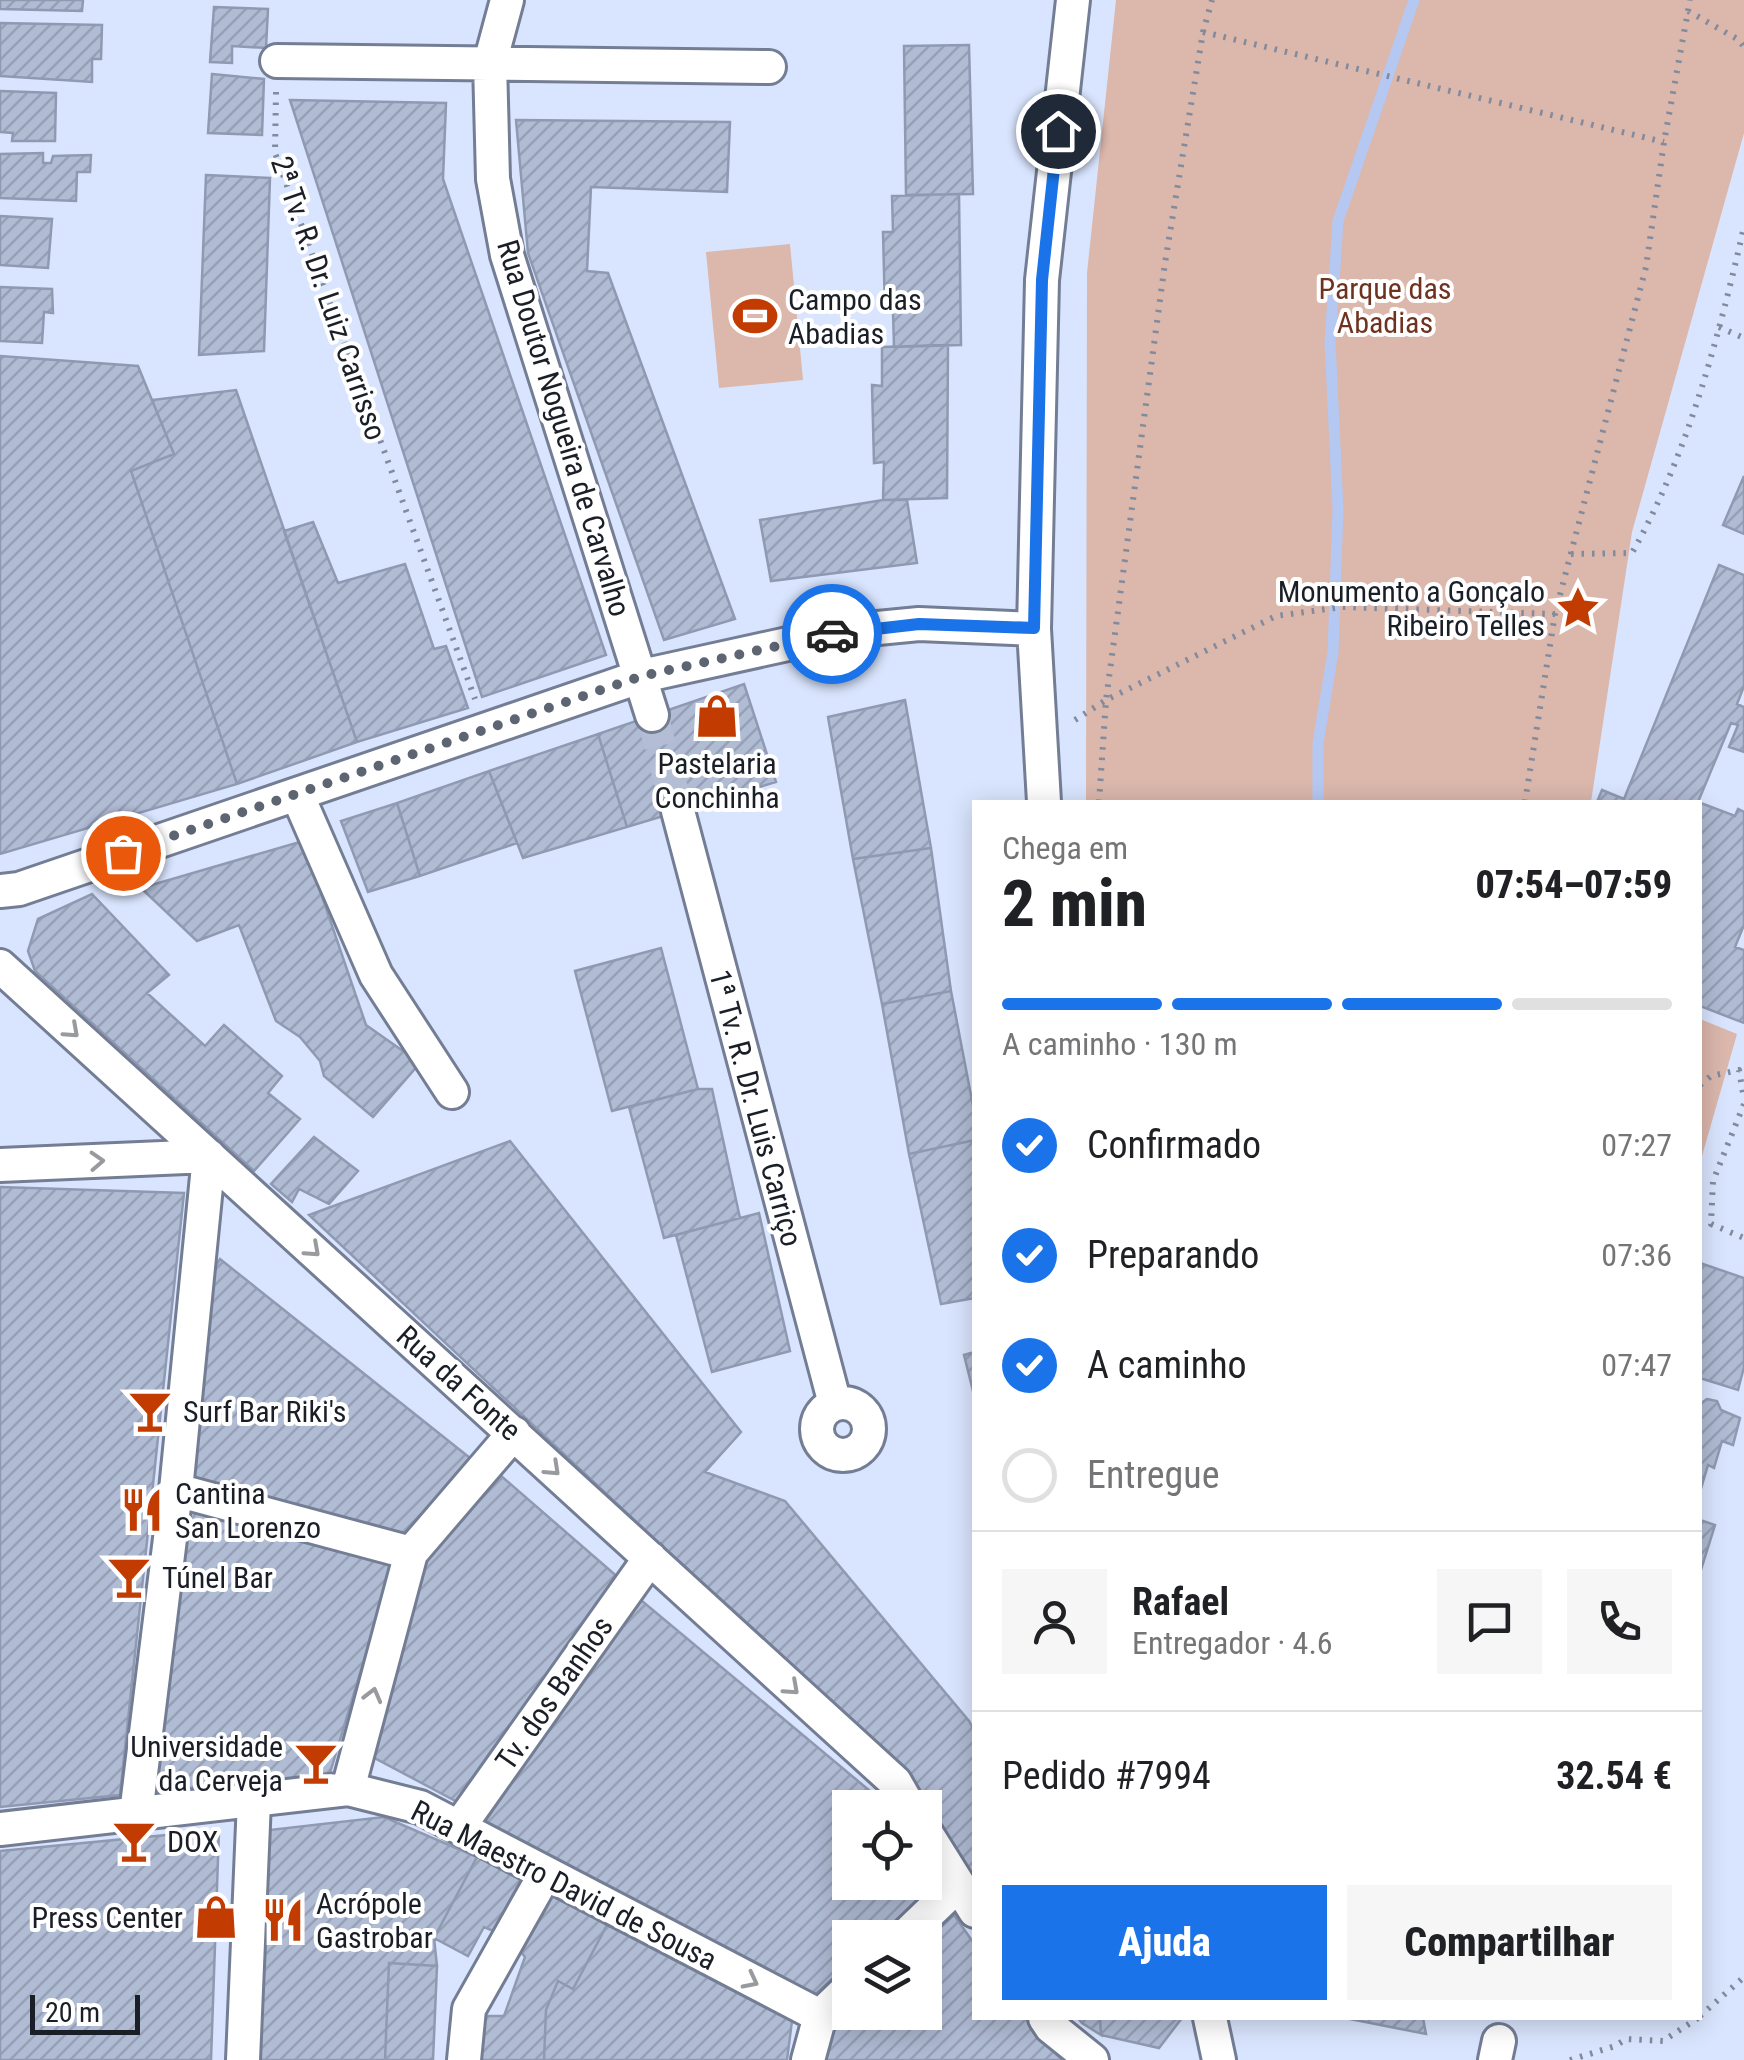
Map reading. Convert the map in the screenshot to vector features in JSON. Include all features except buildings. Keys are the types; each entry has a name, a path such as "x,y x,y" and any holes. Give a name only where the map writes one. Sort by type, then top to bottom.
{"street":[{"name":"Rua Doutor Nogueira de Carvalho","path":"507,0 490,63 493,179 507,255 652,716"},
{"path":"1044,800 1034,628 1042,280 1073,0"},
{"path":"276,61 769,66"},
{"path":"0,891 19,888 642,676 847,631 919,624 1034,628"},
{"path":"297,794 376,975 452,1092"},
{"name":"1ª Tv. R. Dr. Luis Carriço","path":"678,812 834,1404"},
{"name":"Rua da Fonte","path":"0,966 900,1790"},
{"path":"0,1165 209,1156 176,1490 136,1814"},
{"path":"348,1790 411,1554 514,1433"},
{"path":"176,1490 411,1554"},
{"name":"Tv. dos Banhos","path":"459,1828 650,1558"},
{"name":"Rua Maestro David de Sousa","path":"0,1829 348,1790 420,1807 820,2016"},
{"path":"244,2060 254,1801"},
{"path":"931,1920 966,1898 942,1859"},
{"path":"464,2060 469,2009 546,1874"},
{"path":"808,2060 820,2016 832,2005"},
{"path":"1047,2020 1092,2060"},
{"path":"1210,2020 1219,2060"}],"path":[{"path":"1098,800 1106,700 1166,263 1203,32 1212,0"},
{"path":"1525,800 1556,614 1646,267 1690,0"},
{"path":"1688,12 1740,40 1744,48"},
{"path":"1203,32 1664,142"},
{"name":"2ª Tv. R. Dr. Luiz Carrisso","path":"276,61 275,153 486,730"},
{"path":"1572,554 1632,554 1657,510 1678,458 1719,327 1744,227"},
{"path":"1719,327 1744,338"},
{"path":"1075,720 1106,700 1276,616 1342,606 1556,614"},
{"path":"1702,1083 1711,1076 1738,1070 1744,1101 1713,1181 1711,1224 1744,1238"},
{"path":"1702,2014 1744,1977"},
{"path":"1570,2060 1626,2039 1663,2042 1695,2020"}],"green space":[{"name":"Parque das Abadias","path":"1116,0 1744,0 1744,133 1632,532 1591,800 1086,800 1087,273"},
{"name":"Campo das Abadias","path":"790,244 803,380 719,388 706,252"},
{"path":"1702,1020 1737,1034 1702,1156"}],"waterway":[{"path":"1318,800 1318,743 1333,652 1338,509 1330,342 1338,221 1414,0"}],"tunnel":[{"path":"652,715 678,811"}],"way so far":[{"path":"123,853 642,676 832,634"}],"place":[{"name":"Campo das Abadias","path":"755,316"},
{"name":"Monumento a Gonçalo Ribeiro Telles","path":"1578,608"},
{"name":"Pastelaria Conchinha","path":"717,716"},
{"name":"Surf Bar Riki's","path":"150,1411"},
{"name":"Cantina San Lorenzo","path":"142,1510"},
{"name":"Túnel Bar","path":"129,1577"},
{"name":"Universidade da Cerveja","path":"316,1763"},
{"name":"DOX","path":"134,1841"},
{"name":"Press Center","path":"216,1917"},
{"name":"Acrópole Gastrobar","path":"283,1920"}],"route":[{"path":"832,634 919,624 1034,628 1042,280 1058,131"}]}
